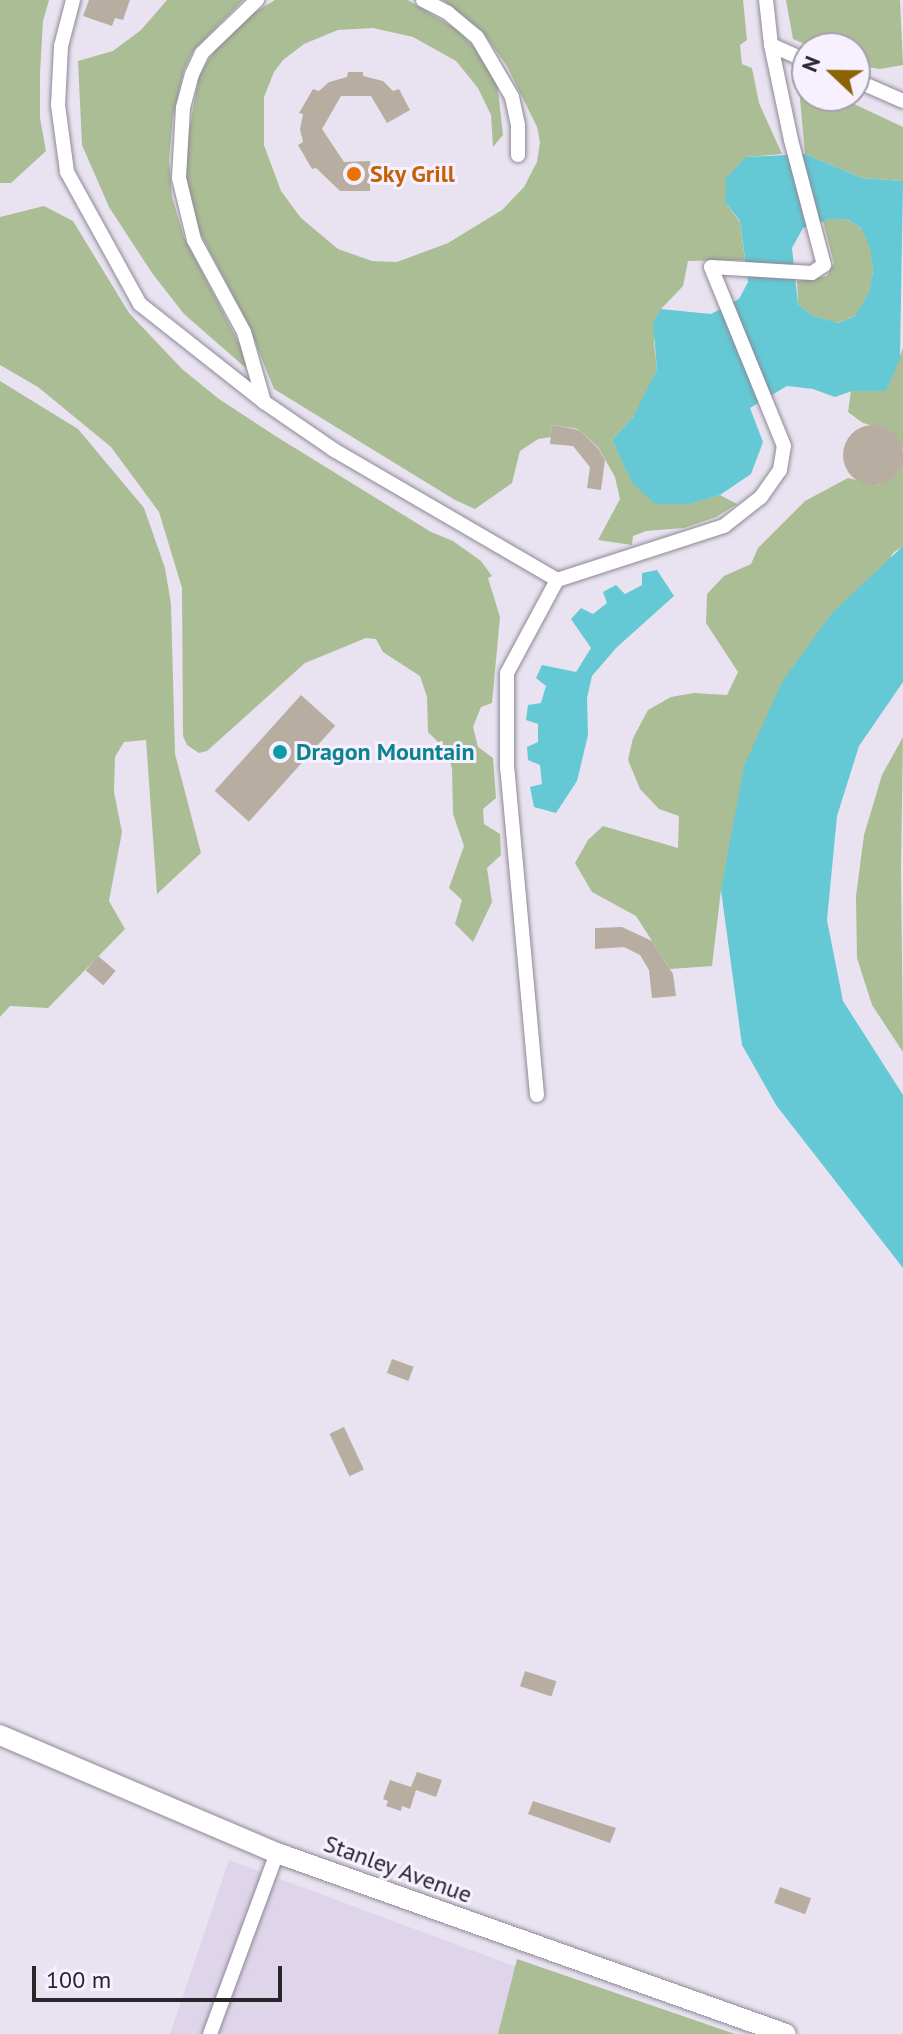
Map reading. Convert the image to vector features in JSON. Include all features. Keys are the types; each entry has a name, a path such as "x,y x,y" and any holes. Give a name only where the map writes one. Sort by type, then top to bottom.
{"main road":[{"name":"Stanley Avenue","path":"0,1735 277,1853 786,2034"}],"street":[{"path":"73,0 61,46 58,105 67,172 140,304 264,402 334,450 557,580"},
{"path":"257,0 202,53 192,74 183,108 179,178 194,240 244,332 264,402"},
{"path":"423,0 448,13 477,37 512,97 518,125 518,155"},
{"path":"537,1095 507,768 507,673 557,580 724,526 761,497 780,470 784,446 711,267 812,273 824,265 817,229 791,140 771,45 766,0"},
{"path":"771,45 791,54"},
{"path":"871,86 900,96"},
{"path":"210,2034 277,1853"}],"shaded area":[{"path":"229,1860 697,2034 170,2034"}],"green space":[{"path":"0,0 49,0 43,21 40,73 40,118 46,151 11,183 0,183"},
{"path":"167,0 243,0 193,51 184,70 173,117 169,160 172,197 184,237 241,347 247,369 184,314 152,273 109,207 82,145 78,61 113,51 141,30"},
{"path":"275,0 408,0 456,29 475,48 497,81 503,135 493,147 491,115 478,88 456,61 413,37 373,28 338,30 304,44 283,60 274,72 264,97 264,145 281,191 301,218 338,249 372,261 397,262 448,243 502,210 524,187 537,162 540,142 537,127 507,66 481,30 443,0 743,0 747,40 740,45 742,64 752,68 759,103 782,154 746,157 725,202 740,222 745,260 688,261 683,286 661,309 654,342 657,370 649,390 633,417 612,440 632,480 687,504 720,495 737,504 716,517 684,528 646,531 633,536 632,545 598,540 620,499 615,477 598,447 578,429 552,425 551,437 538,439 520,451 512,483 475,509 455,500 274,389 247,322 199,231 187,192 185,155 199,75 215,50 242,20"},
{"path":"786,0 900,0 903,65 871,68 871,32 792,32"},
{"path":"801,112 871,112 903,127 903,181 862,178 805,154"},
{"path":"44,206 73,221 129,313 182,369 219,399 277,437 431,532 453,541 481,561 492,576 488,578 500,617 492,703 481,707 473,727 478,747 493,758 496,798 483,809 484,824 500,834 501,855 487,868 492,902 473,942 455,924 462,900 449,888 464,846 453,814 452,768 446,750 428,732 427,697 420,676 383,652 376,639 366,638 305,663 207,751 199,753 187,745 183,736 182,588 159,512 111,447 38,387 0,365 0,217"},
{"path":"847,219 861,228 871,247 873,271 869,293 855,316 837,323 811,315 798,304 797,281 827,276 834,263 823,221"},
{"path":"903,348 903,450 889,430 863,423 848,412 851,391 886,391"},
{"path":"0,381 78,429 144,508 165,568 171,604 175,754 201,853 157,894 146,740 124,742 115,757 114,792 122,832 109,901 125,929 48,1008 10,1006 0,1017"},
{"path":"903,450 903,546 893,553 721,890 712,966 670,969 636,916 592,892 575,863 588,840 603,826 678,848 679,816 659,809 640,789 628,760 633,738 648,710 671,697 694,693 727,695 738,672 706,623 707,594 724,576 751,564 758,548 805,501 848,478 878,485 898,472"},
{"path":"903,737 903,1052 872,1005 857,958 856,896 864,835 882,775"},
{"path":"517,1959 735,2034 498,2034"}],"water":[{"path":"805,154 862,178 903,181 900,359 886,391 852,391 835,397 813,389 787,386 750,408 763,442 751,474 720,495 689,504 655,504 632,482 612,440 633,417 657,370 653,322 661,309 711,314 739,299 748,282 740,221 725,202 726,178 746,157","holes":["830,219 847,219 861,228 870,247 873,271 869,292 855,316 838,323 811,315 798,304 792,248 803,228"]},
{"path":"903,546 903,682 859,746 837,816 827,920 843,1001 903,1095 903,1268 776,1105 742,1045 721,890 744,766 782,682 832,613"},
{"path":"657,570 674,596 616,648 592,676 587,698 588,735 577,781 556,813 534,807 530,787 542,784 540,765 528,760 527,747 538,742 538,724 526,720 528,705 541,703 546,686 536,678 542,665 576,672 591,648 571,619 581,608 593,614 607,603 603,592 616,585 625,594 642,585 642,573"}],"building":[{"path":"89,0 130,0 123,20 115,18 112,26 83,16"},
{"path":"348,72 363,72 363,76 383,81 393,91 399,89 410,110 387,123 371,96 341,96 322,129 344,162 370,161 370,191 340,191 316,168 312,169 298,145 303,142 300,129 303,114 299,113 313,89 319,91 329,82 347,77"},
{"path":"552,425 579,430 598,448 605,460 601,490 587,488 590,467 573,446 550,444"},
{"path":"873,425 894,434 903,455 894,476 873,485 852,476 843,455 852,434"},
{"name":"Dragon Mountain","path":"301,695 335,726 249,822 215,791"},
{"path":"622,927 652,941 673,974 676,996 652,998 649,970 640,955 624,947 595,949 595,928"},
{"path":"98,956 116,971 103,985 86,971"},
{"path":"392,1359 414,1367 408,1381 387,1373"},
{"path":"344,1427 364,1470 349,1476 329,1434"},
{"path":"525,1671 556,1681 551,1696 520,1686"},
{"path":"417,1772 442,1780 436,1797 416,1790 410,1809 402,1806 401,1811 386,1806 388,1801 383,1799 390,1780 411,1787"},
{"path":"533,1801 616,1828 610,1843 528,1814"},
{"path":"780,1887 811,1898 805,1914 774,1903"}],"place":[{"name":"Sky Grill","path":"354,174"},
{"name":"Dragon Mountain","path":"280,752"}]}
